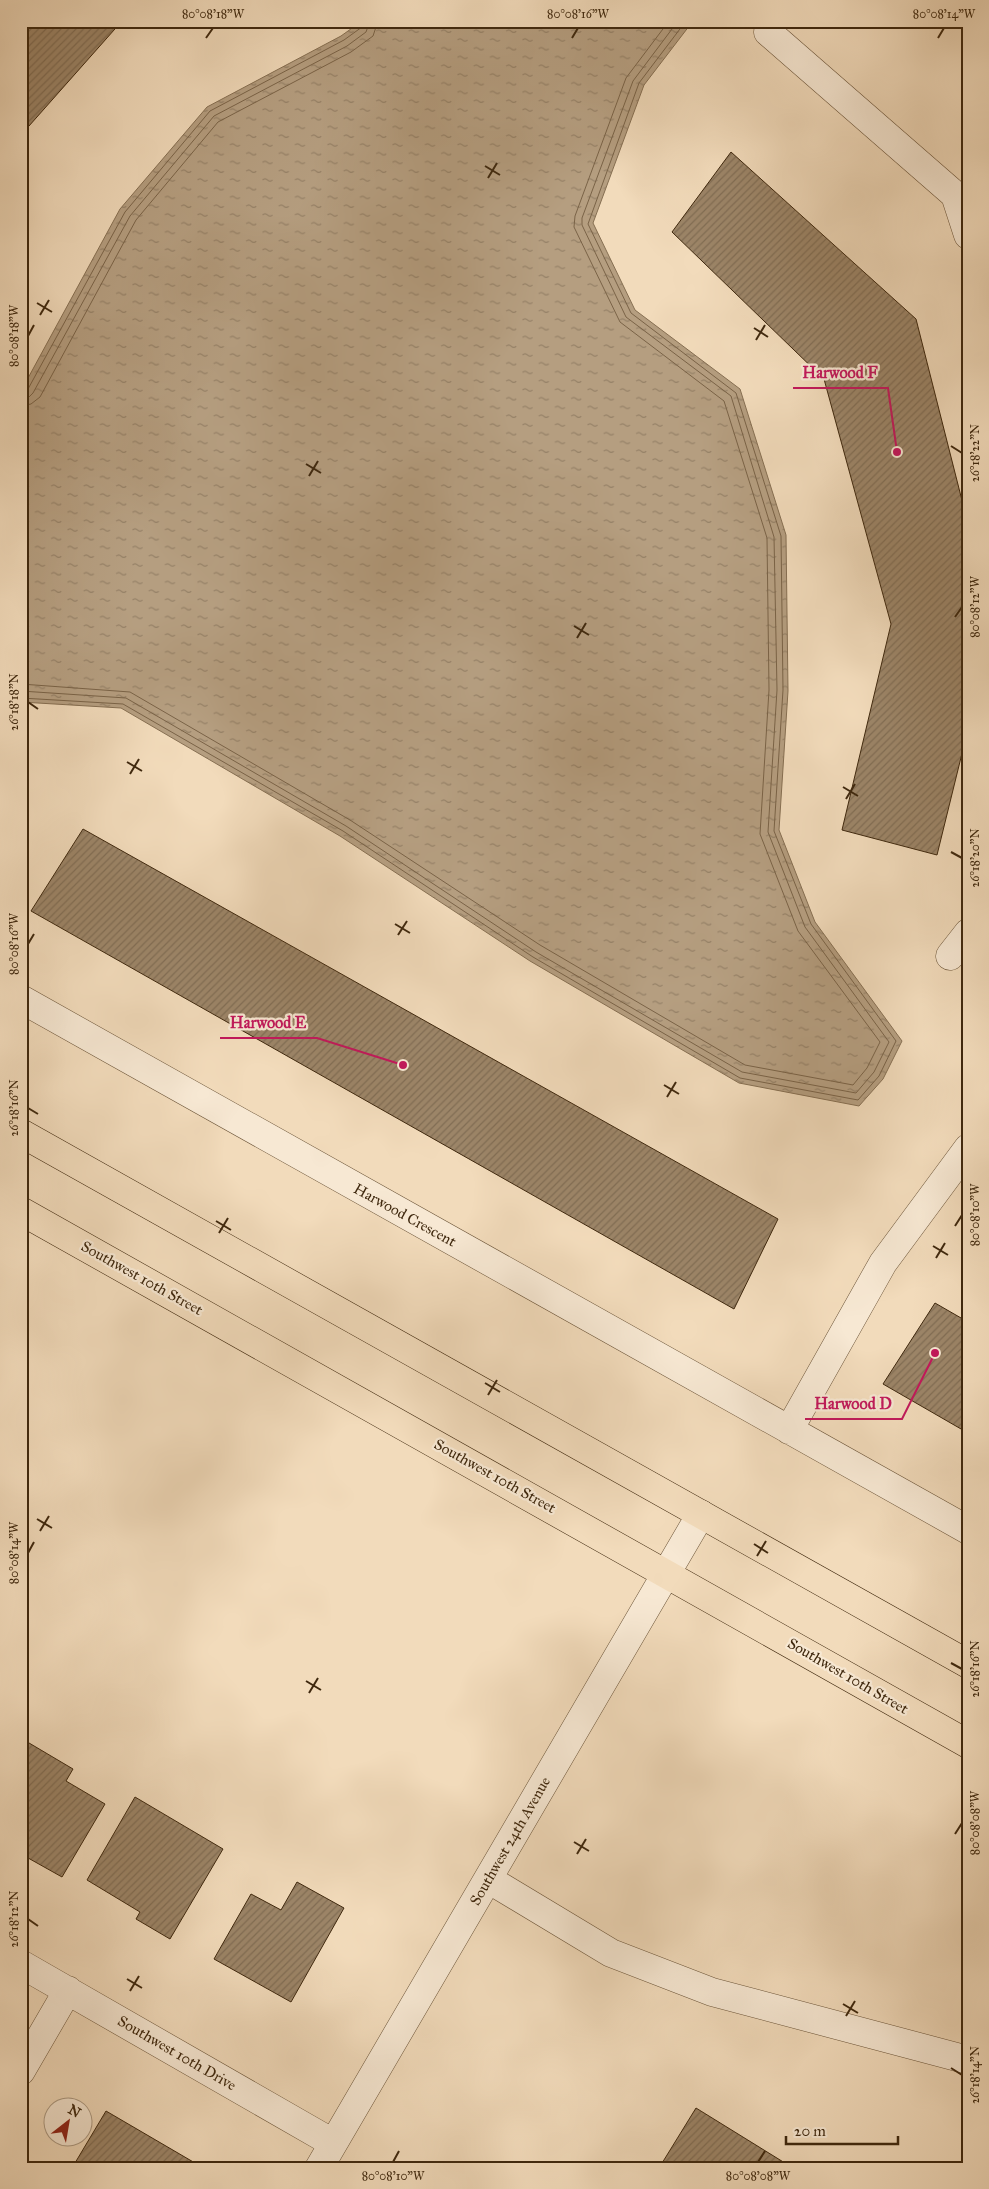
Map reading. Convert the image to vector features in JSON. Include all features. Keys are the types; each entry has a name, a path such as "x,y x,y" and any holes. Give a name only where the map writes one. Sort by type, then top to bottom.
{"main road":[{"path":"21,1133 968,1664"},
{"name":"Southwest 10th Street","path":"21,1211 968,1744"}],"street":[{"path":"768,32 961,186 968,235"},
{"path":"950,956 968,933"},
{"name":"Harwood Crescent","path":"21,1000 968,1530"},
{"path":"789,1430 883,1263 968,1148"},
{"name":"Southwest 24th Avenue","path":"319,2168 701,1514"},
{"path":"488,1879 611,1953 712,1992 968,2060"},
{"name":"Southwest 10th Drive","path":"21,1964 333,2143"},
{"path":"21,2071 68,1990"}],"water":[{"path":"362,21 693,21 644,85 593,223 635,310 740,389 786,535 788,691 779,830 815,922 902,1041 883,1079 859,1106 739,1083 530,961 340,836 121,708 21,702 21,391 120,209 207,107 341,36"}],"building":[{"path":"21,21 122,21 21,135"},
{"path":"731,152 916,319 968,524 968,729 937,855 842,830 891,624 824,379 672,232"},
{"path":"83,829 778,1219 734,1309 31,911"},
{"path":"935,1303 968,1322 968,1433 883,1384"},
{"path":"24,1740 73,1769 66,1781 105,1804 62,1877 21,1854 21,1744"},
{"path":"135,1797 223,1849 170,1939 136,1919 140,1912 87,1880"},
{"path":"297,1882 344,1908 291,2002 214,1959 251,1894 281,1910"},
{"path":"696,2108 793,2168 659,2168"},
{"path":"106,2111 195,2163 192,2168 72,2168 85,2146 92,2146 92,2134"}],"place":[{"name":"Harwood F","path":"897,452"},
{"name":"Harwood E","path":"403,1065"},
{"name":"Harwood D","path":"935,1353"}]}
